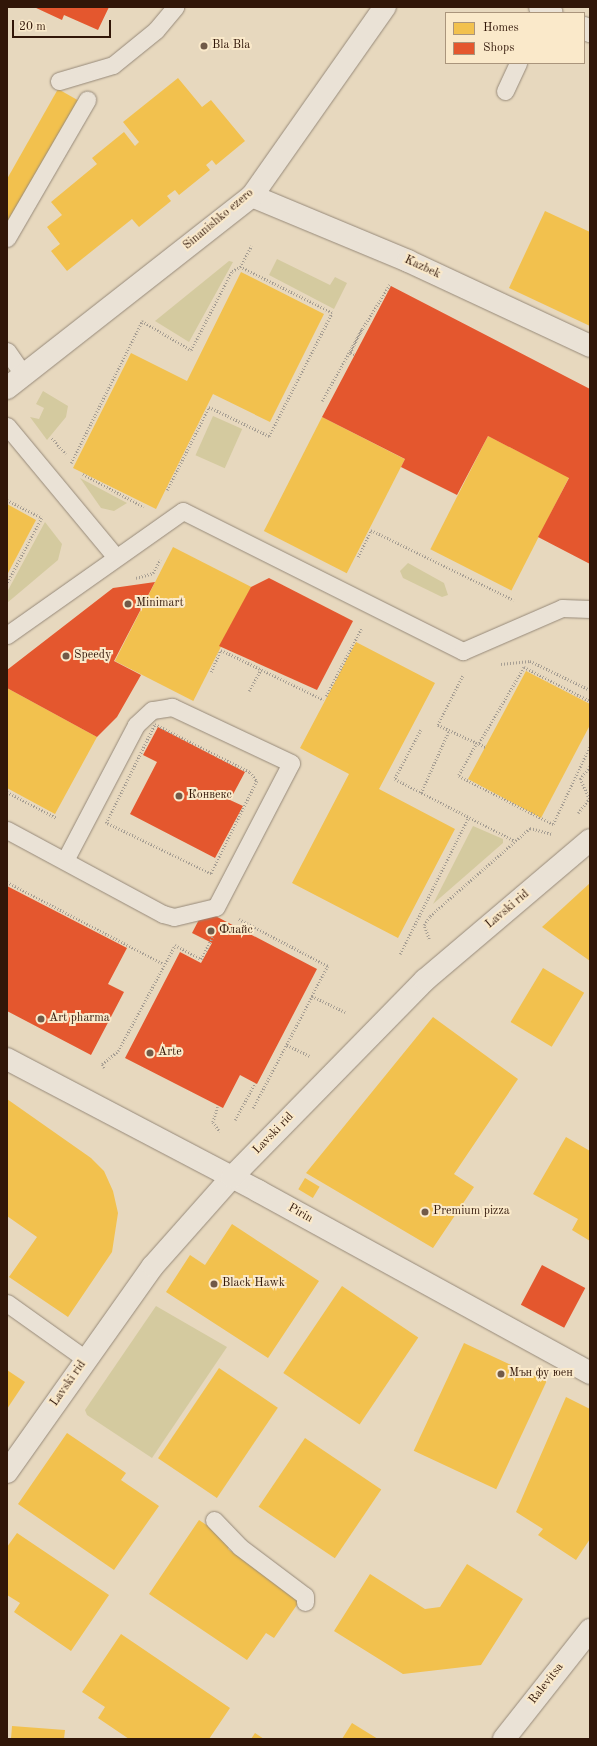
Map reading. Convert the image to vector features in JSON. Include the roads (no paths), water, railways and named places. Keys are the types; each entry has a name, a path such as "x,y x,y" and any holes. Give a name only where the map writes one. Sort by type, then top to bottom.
{"street":[{"name":"Sinanishko ezero","path":"15,382 252,196 385,7"},
{"name":"Kazbek","path":"252,196 408,261 590,346"},
{"name":"Lavski rid","path":"7,1472 153,1266 232,1177 425,980 590,840"},
{"name":"Pirin","path":"7,1059 232,1177 590,1373"},
{"name":"Ralevitsa","path":"504,1739 590,1630"}],"lane":[{"path":"59,81 113,65 156,30 175,7"},
{"path":"505,90 518,64"},
{"path":"7,238 87,100"},
{"path":"7,351 15,382"},
{"path":"7,426 115,556"},
{"path":"7,635 115,556 183,511 463,651 562,608 590,609"},
{"path":"7,830 169,916 216,908 291,763 172,707 152,710 136,725 65,860"},
{"path":"7,1303 87,1360"},
{"path":"214,1520 240,1547 306,1596 305,1602"}],"place":[{"name":"Bla Bla","path":"204,46"},
{"name":"Minimart","path":"128,604"},
{"name":"Speedy","path":"66,656"},
{"name":"Конвекс","path":"179,796"},
{"name":"Флайс","path":"211,931"},
{"name":"Art pharma","path":"41,1019"},
{"name":"Arte","path":"150,1053"},
{"name":"Premium pizza","path":"425,1212"},
{"name":"Black Hawk","path":"214,1284"},
{"name":"Мън фу юен","path":"501,1374"}]}
